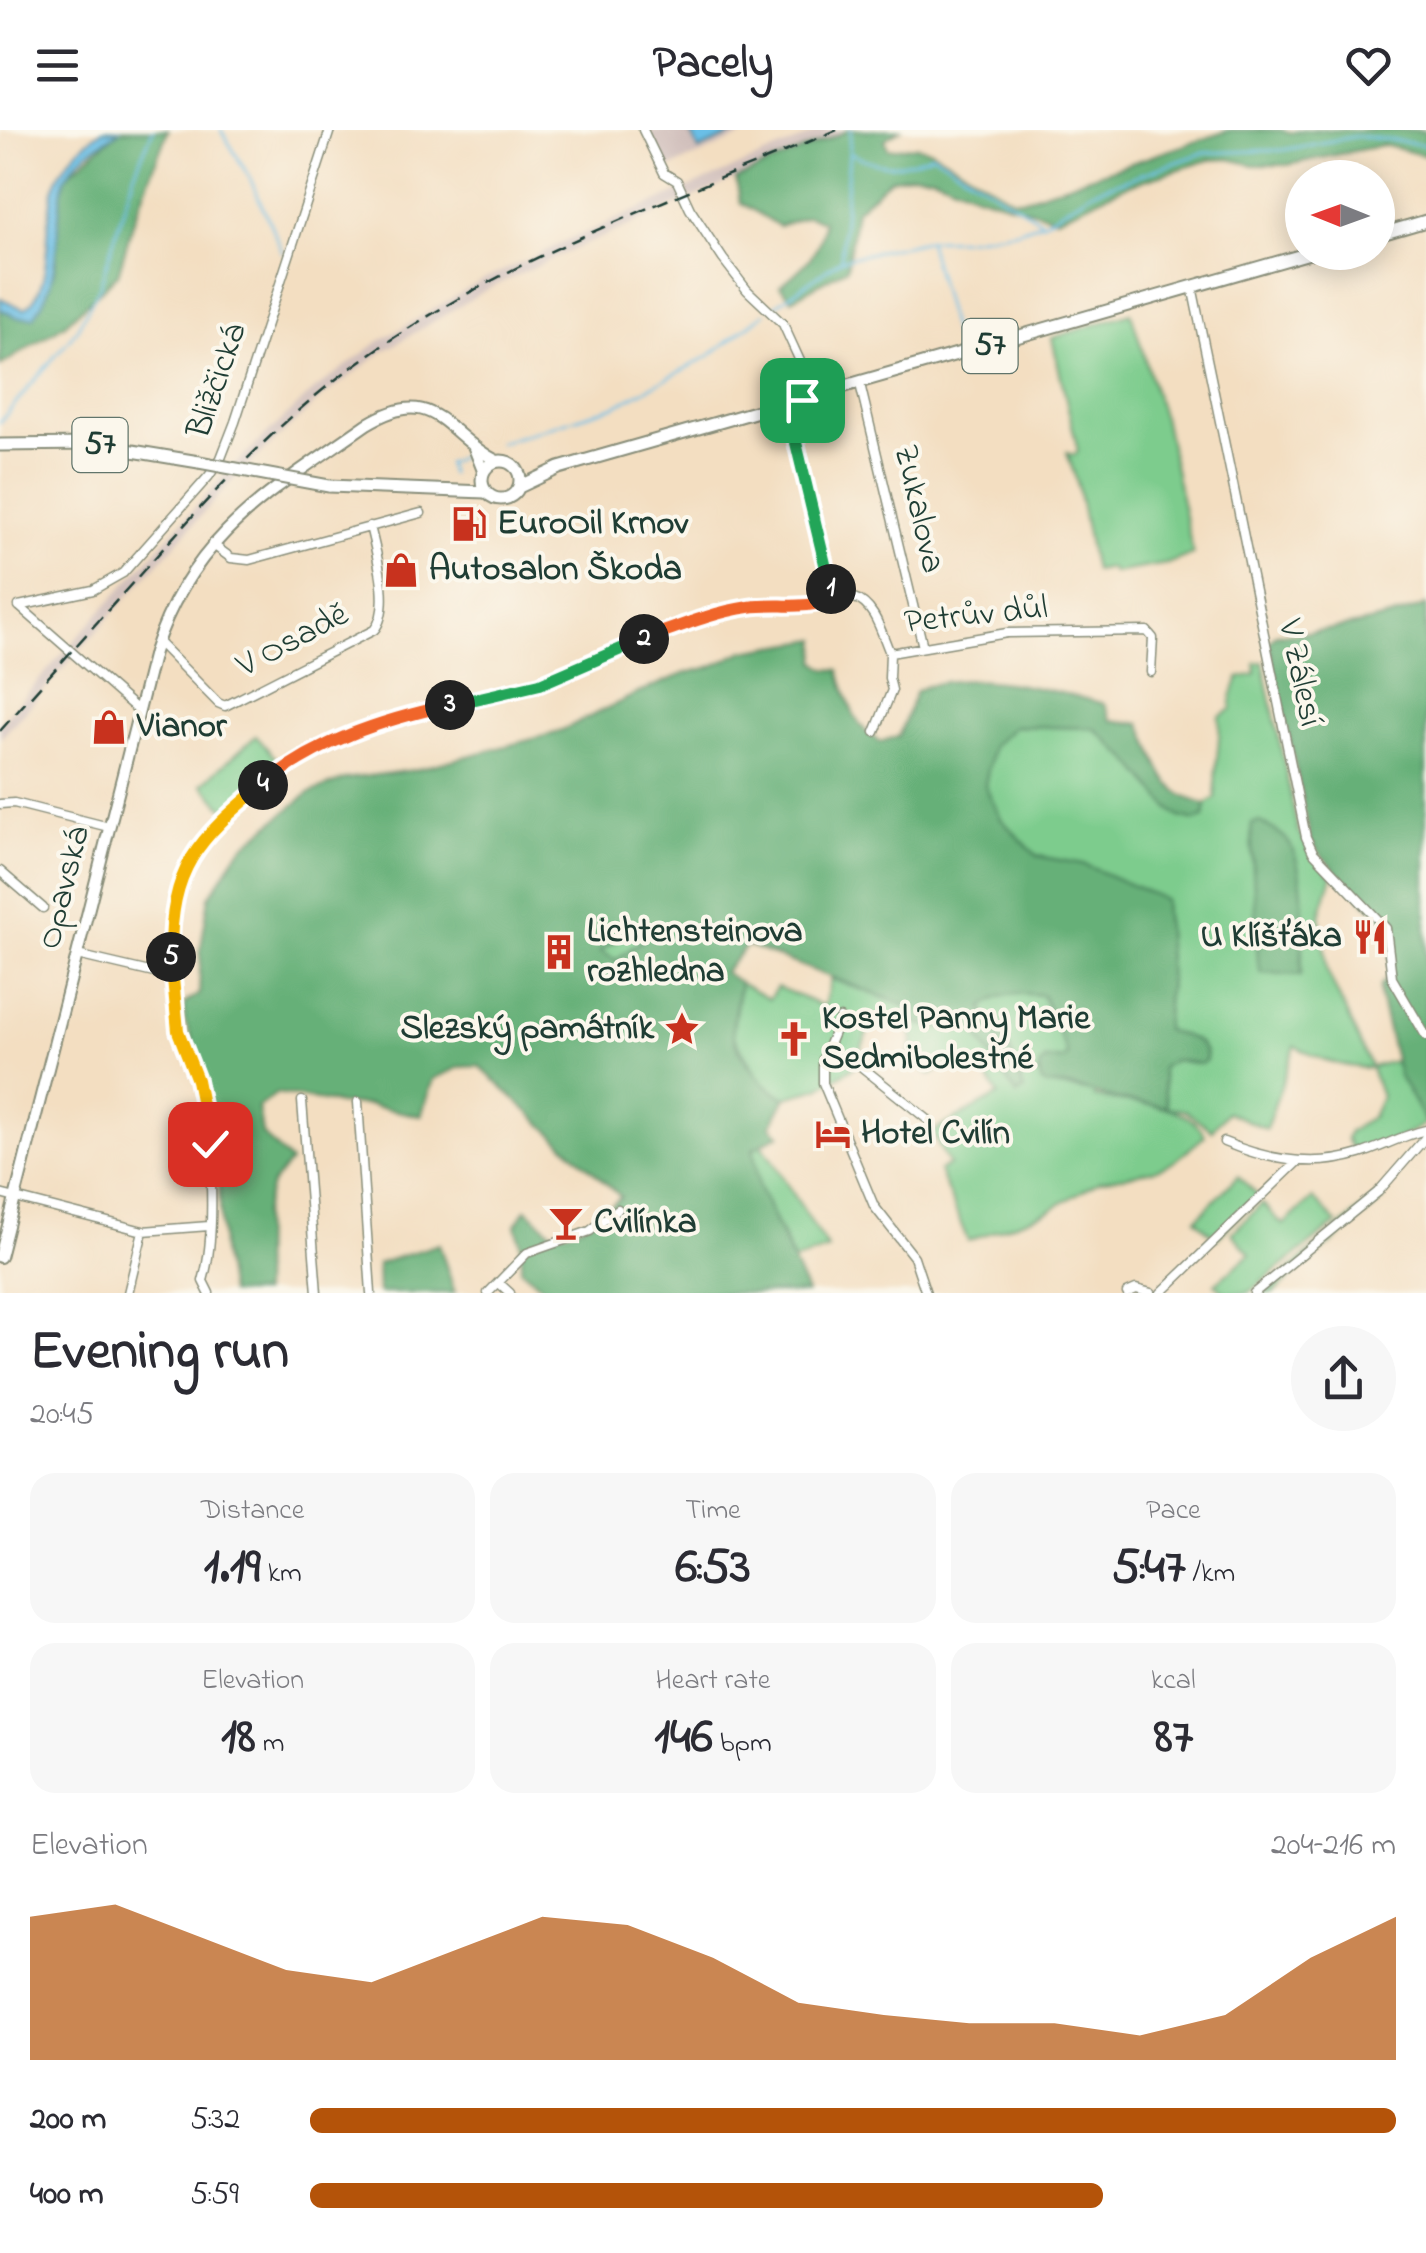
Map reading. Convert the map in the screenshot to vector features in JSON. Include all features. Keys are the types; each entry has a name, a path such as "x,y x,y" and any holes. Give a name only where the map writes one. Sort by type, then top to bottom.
{"main road":[{"path":"1395,229 1426,221"},
{"name":"57","path":"0,444 102,445 329,486 387,490 448,488 485,492 504,499 519,486 559,468 1285,260"},
{"name":"Opavská","path":"0,1257 157,640 180,590 212,544 261,500 367,424 387,414 408,409 431,412 497,460"},
{"path":"470,443 483,473 485,492"},
{"name":"57","path":"448,488 471,482 497,460 510,462 518,470 559,468"},
{"path":"518,470 519,486"}],"street":[{"name":"Bližčická","path":"139,711 19,606 83,593 111,582 130,566 217,464 235,422 330,130"},
{"path":"209,1293 203,1282 208,1262 210,1144 197,1080 178,1031 171,977 171,928 186,866 204,837 288,765 367,728 404,715 540,684 645,639 723,612 819,604 834,599 793,403 804,372 783,324 747,290 723,260 677,181 664,173 643,130"},
{"name":"V Zálesí","path":"1192,286 1306,836 1313,852 1386,928 1392,978 1426,1036"},
{"path":"804,372 815,373 830,392"},
{"name":"Zukalova","path":"860,384 922,648"},
{"path":"212,544 228,557 246,561 420,513"},
{"name":"V Osadě","path":"157,640 225,706 374,630 382,620 384,603 370,526"},
{"name":"Petrův důl","path":"834,599 854,598 870,610 890,653 1007,632 1147,631 1153,638 1151,672"},
{"path":"875,732 892,690 888,678 890,653"},
{"path":"0,804 14,802 108,827"},
{"path":"0,873 42,908"},
{"path":"77,955 171,977"},
{"path":"840,1018 821,1068 823,1083 874,1206 914,1257 926,1293"},
{"path":"848,1056 927,1118"},
{"path":"302,1100 317,1293"},
{"path":"358,1102 370,1293"},
{"path":"1224,1142 1261,1156 1297,1162 1358,1155 1426,1134"},
{"path":"1254,1293 1378,1192 1426,1134"},
{"path":"1160,1293 1297,1162"},
{"path":"0,1194 143,1231 209,1226"},
{"path":"488,1293 527,1253 590,1231 618,1209"},
{"path":"128,1293 143,1231"},
{"path":"499,1283 510,1293"},
{"path":"1126,1293 1136,1289 1151,1293"}],"shaded area":[{"path":"648,130 758,130 665,170"},
{"path":"823,130 849,130 486,290 384,351 321,398 233,480 0,739 0,723 226,473 314,390 378,342 481,281"}],"green space":[{"path":"120,130 168,130 118,274 65,324 0,366 0,309 17,317 34,317 55,270 61,193 67,175"},
{"path":"849,130 900,130 885,139 888,149 915,146 931,150 1013,199 1023,199 1230,130 1426,132 1426,156 1383,145 1312,160 1285,160 1285,165 1209,160 1128,185 1057,218 976,194 933,176 914,174 890,179 856,210 847,268 792,299 780,286 815,250 823,221 807,216 779,226 740,202 736,179"},
{"path":"1131,313 1167,432 1193,554 1167,564 1113,573 1111,568 1094,571 1077,482 1067,453 1074,455 1078,451 1052,338"},
{"path":"1426,605 1426,1123 1399,1076 1380,997 1380,986 1392,973 1387,924 1311,841 1269,642 1276,634 1352,626"},
{"path":"818,639 816,662 826,669 839,670 857,720 880,742 899,736 916,691 958,681 1010,683 1062,693 1105,704 1111,720 1141,724 1163,774 1179,793 1206,804 1204,817 1195,821 1170,809 1130,761 1094,728 1015,726 993,745 985,785 1001,819 1037,856 1083,864 1164,899 1169,978 1165,1030 1198,1042 1206,1060 1201,1064 1174,1060 1161,1068 1167,1107 1046,1085 1041,1081 1040,1066 1045,1060 1064,1059 1068,1055 1042,995 1011,994 983,1007 992,1029 1010,1050 1024,1090 1017,1095 972,1027 955,1031 911,1022 906,1006 747,945 724,972 740,983 733,1019 735,1039 761,1079 786,1097 771,1126 780,1134 753,1149 759,1187 807,1293 549,1293 521,1269 516,1225 526,1209 553,1233 563,1232 597,1216 621,1197 479,1066 460,1067 433,1079 421,1116 277,1093 258,1107 262,1134 290,1162 271,1185 263,1214 262,1293 229,1293 222,1251 217,1132 198,1055 184,1020 185,1003 199,994 209,897 241,848 309,793 345,779 414,770 556,733 647,689 744,651","holes":["637,928 647,929 649,935 616,960 600,951"]},
{"path":"1263,662 1298,831 1313,856 1332,876 1320,915 1327,971 1371,1067 1394,1061 1426,1123 1401,1137 1353,1151 1346,1139 1349,1132 1372,1117 1381,1097 1371,1068 1331,1062 1295,1046 1266,1129 1227,1112 1212,1130 1186,1111 1167,1107 1161,1068 1174,1060 1206,1060 1198,1042 1165,1031 1169,978 1164,899 1083,865 1037,856 1001,819 984,785 993,745 1015,726 1094,728 1180,817 1195,821 1204,818 1206,804 1216,798 1219,717 1232,709 1232,695 1239,678 1256,674 1255,663"},
{"path":"256,736 280,763 227,811 202,784"},
{"path":"1260,822 1278,832 1294,852 1303,905 1301,975 1261,973 1258,962 1251,832 1252,823"},
{"path":"637,928 647,929 649,935 616,960 599,951"},
{"path":"831,979 907,1006 911,1022 955,1031 972,1027 1010,1051 992,1029 983,1007 1004,996 1043,995 1069,1055 1045,1060 1038,1074 1046,1085 1171,1110 1197,1124 1205,1136 1174,1162 1099,1181 1048,1211 968,1241 939,1171 949,1165 932,1132 999,1095 978,1064 964,1073 953,1059 932,1075 907,1059 913,1042 910,1022 877,1020 872,1022 854,1067 819,1088 786,1097 775,1095 764,1086 732,1034 740,983 769,999 777,987 824,1005"},
{"path":"762,1144 828,1249 794,1261 759,1187 753,1148"},
{"path":"1238,1176 1259,1196 1216,1239 1196,1219"},
{"path":"1379,1194 1383,1200 1273,1293 1262,1293"},
{"path":"1313,1198 1337,1223 1248,1293 1226,1293 1215,1284 1250,1254 1232,1233 1262,1203 1283,1225"},
{"path":"439,1244 455,1293 378,1293 377,1264"}],"water":[{"path":"103,130 120,130 78,162 63,183 54,267 42,305 34,317 17,317 0,309 0,298 24,309 35,299 45,268 49,213 56,182 76,152"},
{"path":"690,130 744,130 699,150"}],"waterway":[{"path":"0,422 76,331 100,286 134,174 153,130"},
{"path":"221,130 249,176 283,253"},
{"path":"841,258 851,130"},
{"path":"772,308 840,260 928,240 1016,231 1043,222 1093,191 1203,153 1283,150 1358,136 1426,145"},
{"path":"850,153 891,165 933,154 1040,220"},
{"path":"928,240 957,349"},
{"path":"499,443 615,406 709,356 765,313"},
{"path":"450,474 447,464 463,456"}],"railway":[{"path":"0,731 227,479 280,427 366,357 420,321 535,259 837,130"}],"place":[{"name":"EuroOil Krnov","path":"469,524"},
{"name":"Autosalon Škoda","path":"401,570"},
{"name":"Vianor","path":"109,727"},
{"name":"U Klíšťáka","path":"1370,937"},
{"name":"Lichtensteinova rozhledna","path":"559,952"},
{"name":"Slezský památník","path":"682,1029"},
{"name":"Kostel Panny Marie Sedmibolestné","path":"794,1039"},
{"name":"Hotel Cvilín","path":"833,1134"},
{"name":"Cvilínka","path":"566,1223"}],"route":[{"path":"210,1144 197,1080 178,1031 171,977 171,928 178,891 186,866 204,837 288,765 349,734 404,715 540,684 645,639 723,612 802,606 834,599 787,405 802,400"}]}
